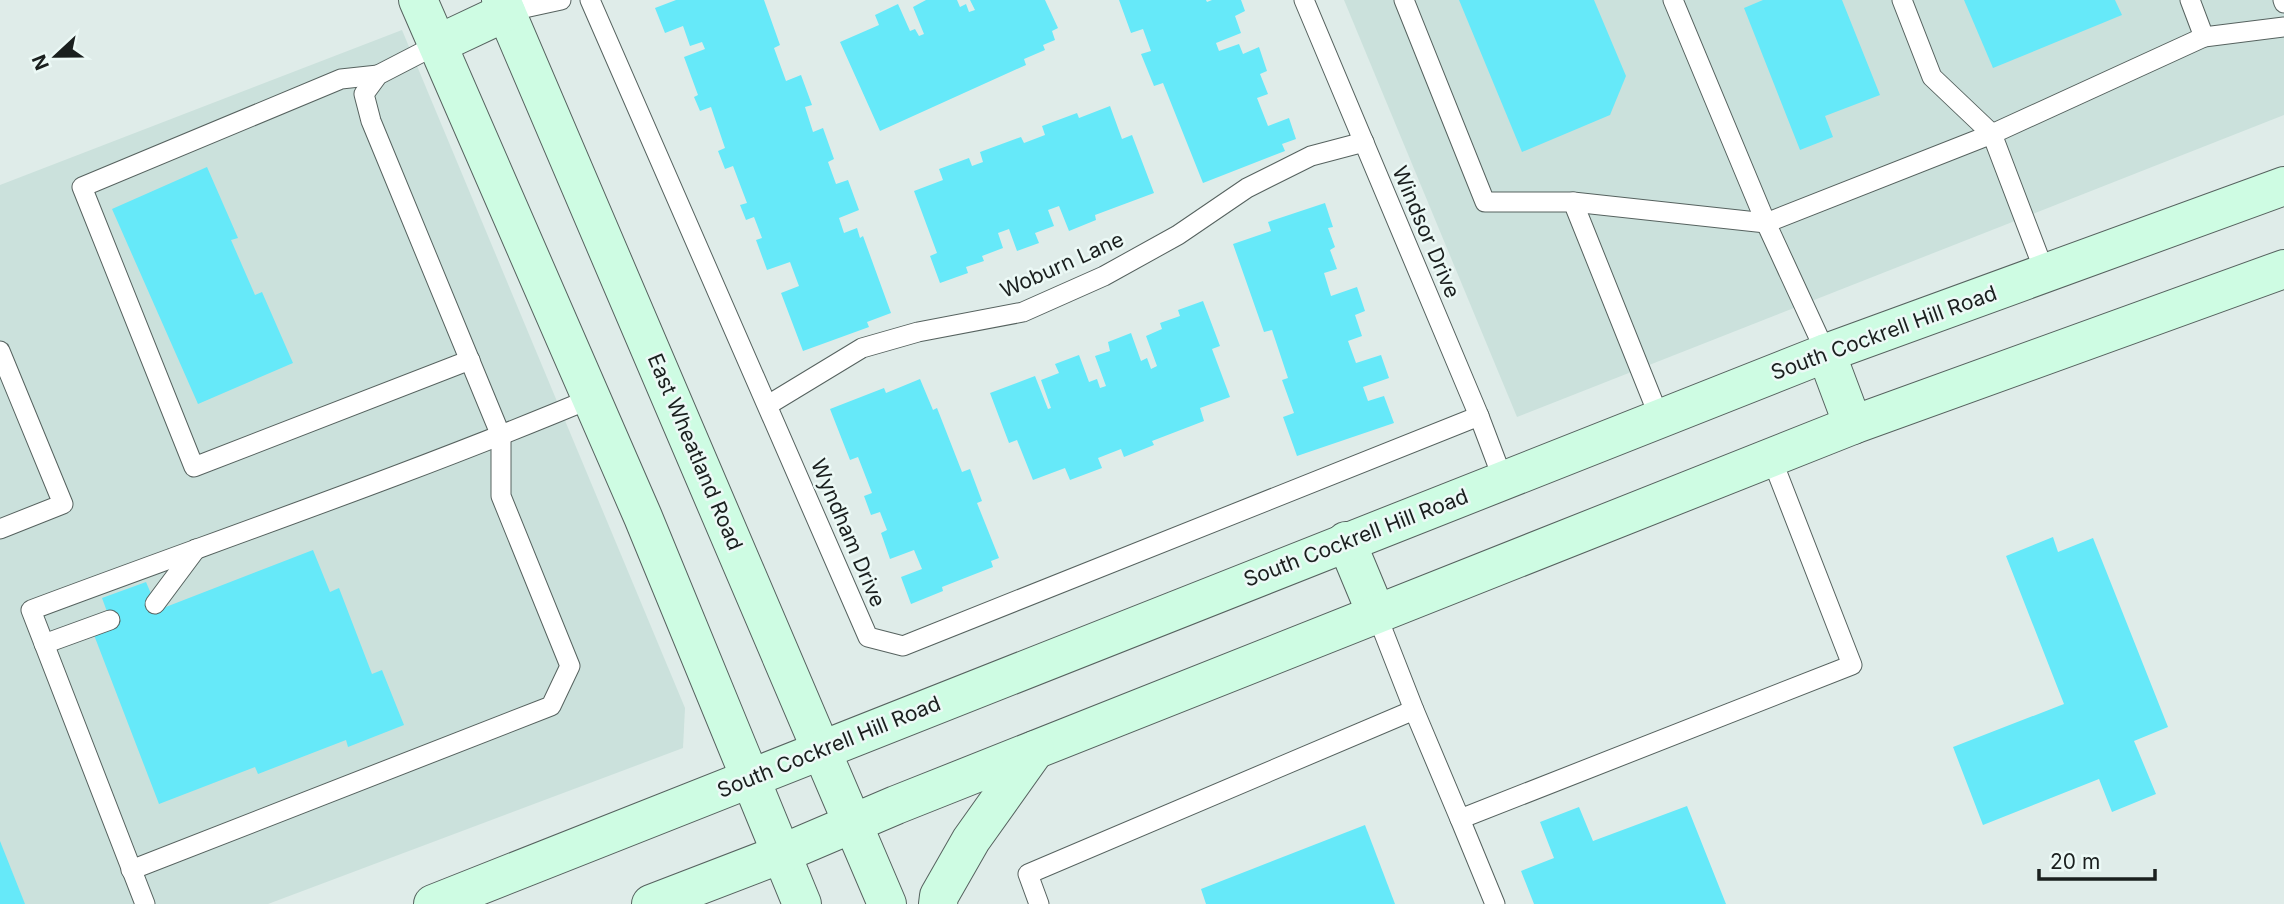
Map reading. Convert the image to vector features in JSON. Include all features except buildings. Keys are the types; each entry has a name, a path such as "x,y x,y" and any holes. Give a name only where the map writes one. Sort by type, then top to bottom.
{"main road":[{"path":"418,0 649,530 802,904"},
{"path":"438,44 507,4"},
{"name":"East Wheatland Road","path":"507,4 887,904"},
{"name":"South Cockrell Hill Road","path":"433,904 1826,353 2284,186"},
{"path":"651,904 1853,425 2284,269"},
{"path":"1826,353 1853,425"},
{"path":"1346,541 1376,613"},
{"path":"938,904 939,896 971,840 1035,750"}],"lane":[{"path":"507,4 561,0"},
{"name":"Wyndham Drive","path":"590,0 867,638 903,646 1479,416"},
{"name":"Windsor Drive","path":"1304,0 1504,481"},
{"path":"1404,0 1485,202 1573,202 1766,223 1992,134 2204,37 2284,27"},
{"path":"1673,0 1766,223 1826,353"},
{"path":"1902,0 1933,77 1992,134 2045,273"},
{"path":"2190,0 2204,37"},
{"path":"438,44 378,75 341,79 82,187 194,467 470,360"},
{"path":"131,870 551,706 570,666 502,496 501,436 371,121 365,94 378,75"},
{"name":"Woburn Lane","path":"768,405 862,348 918,332 1023,312 1114,270 1178,235 1247,188 1311,156 1364,142"},
{"path":"1573,202 1660,419"},
{"path":"0,351 63,504 0,528"},
{"path":"145,904 31,610 501,436 592,398"},
{"path":"1460,819 1852,665 1771,457"},
{"path":"155,604 197,548"},
{"path":"1376,613 1495,904"},
{"path":"44,644 110,620"},
{"path":"1039,904 1028,874 1414,710"}],"shaded area":[{"path":"1344,0 2284,0 2284,115 1517,417"},
{"path":"402,30 685,708 683,748 268,904 0,904 0,185"}]}
